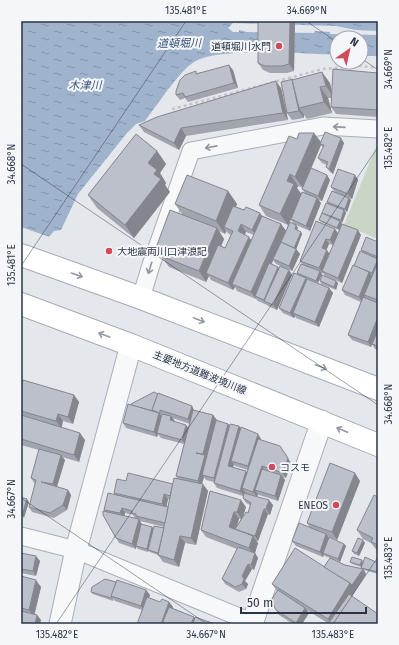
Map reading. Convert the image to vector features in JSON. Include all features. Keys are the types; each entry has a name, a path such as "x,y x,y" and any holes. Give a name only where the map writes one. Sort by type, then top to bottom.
{"main road":[{"path":"31,259 142,298 378,389"},
{"name":"主要地方道難波境川線","path":"23,305 132,345 378,444"}],"street":[{"path":"142,298 151,265 192,151 322,126 378,129"},
{"path":"60,624 76,550 132,345"},
{"path":"21,536 76,550 253,623 322,421"}],"path":[{"path":"172,109 323,69 378,68"}],"green space":[{"path":"378,142 378,239 344,225"}],"water":[{"name":"木津川","path":"21,21 378,21 378,31 356,30 336,26 233,23 228,28 233,32 239,32 239,30 247,32 329,32 329,55 242,52 206,57 189,66 175,80 145,121 136,124 127,133 78,194 61,230 54,231 49,237 21,317"},
{"name":"木津川","path":"369,35 378,35 378,56 369,56"}],"pier":[{"path":"21,227 50,237 21,317"}],"building":[{"name":"道頓堀川水門","path":"258,21 290,21 289,64 282,66 265,66 258,63"},
{"path":"229,65 234,83 185,97 183,93 176,95 180,80 185,75 196,71 196,74"},
{"path":"333,70 378,73 378,110 331,107"},
{"path":"322,72 326,86 320,87 324,102 299,108 292,80"},
{"path":"293,79 299,111 287,113 281,82"},
{"path":"276,81 283,113 181,128 174,143 139,125 157,117"},
{"path":"325,132 341,138 329,169 326,167 328,162 318,158 324,145 320,144"},
{"path":"299,133 314,133 295,177 290,174 287,181 294,184 280,214 259,205 289,136 297,139"},
{"path":"136,134 157,151 148,163 157,170 154,174 161,179 125,225 88,195"},
{"path":"311,168 327,175 318,196 302,189"},
{"path":"338,169 355,175 348,194 331,187"},
{"path":"187,175 228,191 216,221 175,204"},
{"path":"332,191 349,198 345,209 327,202"},
{"path":"302,192 317,198 306,226 291,219"},
{"path":"326,203 344,210 341,220 322,213"},
{"path":"233,206 244,210 246,207 260,213 252,230 241,224 238,231 249,237 228,283 206,273 218,245 225,248 233,231 224,227"},
{"path":"170,210 217,228 199,271 161,256 157,245"},
{"path":"322,213 340,221 337,228 319,220"},
{"path":"262,216 281,224 251,292 232,284"},
{"path":"316,221 335,229 330,240 326,239 322,248 327,250 319,268 300,261"},
{"path":"290,222 296,225 295,229 301,232 294,248 281,242"},
{"path":"342,224 358,230 338,278 322,271"},
{"path":"366,237 378,242 378,257 361,250"},
{"path":"281,242 296,249 289,266 273,259"},
{"path":"360,251 378,259 372,273 354,266"},
{"path":"378,262 378,300 364,295"},
{"path":"269,263 278,267 264,300 255,296"},
{"path":"301,264 320,271 316,281 297,273"},
{"path":"353,265 369,272 359,297 342,290"},
{"path":"280,266 289,270 273,305 264,301"},
{"path":"294,273 306,278 290,313 279,308"},
{"path":"322,275 336,281 334,287 320,281"},
{"path":"307,279 329,288 315,322 293,313"},
{"path":"363,297 378,303 378,317 368,342 348,335"},
{"path":"378,330 378,346 372,344"},
{"path":"23,380 74,395 68,417 58,414 56,421 21,411 21,387"},
{"path":"154,392 158,394 152,410 153,411 131,405 131,404"},
{"path":"158,393 192,406 188,419 160,410 160,413 152,410"},
{"path":"128,404 159,413 154,432 123,423"},
{"path":"193,410 213,415 203,454 196,453 205,455 198,481 176,476"},
{"path":"162,414 171,416 170,420 186,425 182,440 157,433"},
{"path":"21,415 80,433 74,455 21,439"},
{"path":"216,420 228,424 214,478 202,475"},
{"path":"230,424 239,426 228,466 246,471 240,491 214,483"},
{"path":"241,427 258,434 248,466 231,461"},
{"name":"コスモ","path":"258,439 280,446 288,458 283,473 262,466 253,492 242,488"},
{"path":"39,449 61,455 53,484 41,482 68,490 63,505 50,513 29,507 36,480 31,478"},
{"name":"ENEOS","path":"330,463 355,473 332,532 307,523"},
{"path":"262,469 281,475 275,496 255,490"},
{"path":"128,473 173,484 170,496 164,494 162,504 114,493 117,479 126,481"},
{"path":"174,478 203,484 191,538 180,536 174,560 158,555"},
{"path":"210,491 241,500 237,512 234,512 229,527 253,536 249,548 201,530"},
{"path":"108,493 168,507 165,523 136,516 136,514 132,513 132,511 122,508 120,513 104,510"},
{"path":"244,493 269,500 266,509 264,509 255,536 235,529 246,512 248,513 251,503 243,498"},
{"path":"374,495 378,497 378,545 371,542 373,538 357,530"},
{"path":"21,497 27,499 22,515 21,515"},
{"path":"103,511 139,519 132,544 116,538 103,515"},
{"path":"299,523 326,534 320,552 292,541"},
{"path":"141,524 152,527 147,549 136,546"},
{"path":"154,526 164,528 158,553 148,550"},
{"path":"329,537 344,544 338,559 323,553"},
{"path":"358,538 363,540 357,553 352,551"},
{"path":"238,547 255,553 251,565 248,564 242,576 244,579 242,584 235,587 222,579"},
{"path":"295,548 350,583 328,619 272,584"},
{"path":"21,553 36,556 33,571 21,569"},
{"path":"352,557 362,560 360,565 350,562"},
{"path":"365,557 378,563 378,572 361,568"},
{"path":"330,558 345,565 363,569 352,585 324,567"},
{"path":"21,576 36,580 29,610 21,608"},
{"path":"105,579 116,582 111,598 91,592 92,587"},
{"path":"117,580 146,590 141,606 111,596"},
{"path":"278,590 305,608 296,623 276,610 271,600"},
{"path":"349,594 378,614 378,624 328,624"},
{"path":"147,597 160,602 162,599 169,602 161,624 137,624"},
{"path":"169,607 194,617 191,624 162,624"},
{"path":"21,611 37,615 35,624 21,624"},
{"path":"195,617 215,624 193,624"}],"place":[{"name":"道頓堀川水門","path":"279,46"},
{"name":"大地震両川口津浪記","path":"109,251"},
{"name":"コスモ","path":"272,467"},
{"name":"ENEOS","path":"336,505"}],"water label":[{"name":"道頓堀川","path":"179,43"}]}
